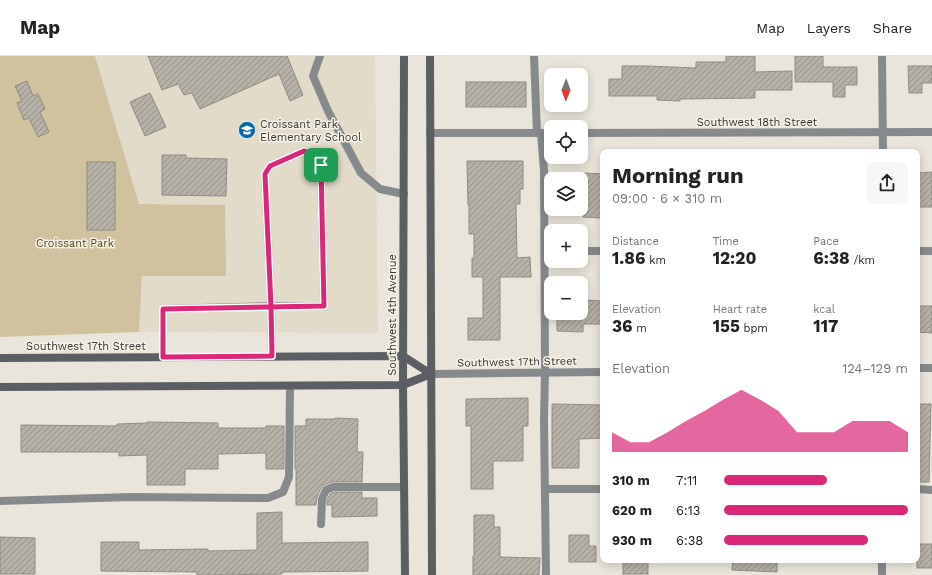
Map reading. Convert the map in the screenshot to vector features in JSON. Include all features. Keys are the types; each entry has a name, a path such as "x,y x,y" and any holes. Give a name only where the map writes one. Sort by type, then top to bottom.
{"main road":[{"name":"Southwest 4th Avenue","path":"404,56 403,385 405,575"},
{"path":"430,56 432,575"},
{"path":"403,356 431,374"},
{"name":"Southwest 17th Street","path":"0,358 403,356"},
{"name":"Southwest 17th Street","path":"0,387 403,385 431,374"}],"street":[{"path":"320,56 313,76 328,112 361,173 380,189 404,194"},
{"path":"534,56 539,133 544,170 547,224"},
{"path":"882,56 883,149"},
{"path":"430,132 544,133"},
{"name":"Southwest 18th Street","path":"588,133 932,132"},
{"path":"163,357 163,309 271,306 324,306 321,165 314,154 304,151 270,166 265,174 271,306 272,356"},
{"path":"588,251 600,251"},
{"path":"920,251 932,251"},
{"path":"546,575 544,419 548,268"},
{"path":"920,368 932,368"},
{"name":"Southwest 17th Street","path":"431,374 600,372"},
{"path":"0,500 268,498 283,492 290,477 290,386"},
{"path":"321,524 322,499 326,490 333,487 404,487"},
{"path":"545,488 600,488"},
{"path":"920,490 932,490"},
{"path":"882,563 882,575"}],"shaded area":[{"name":"Croissant Park Elementary School","path":"95,56 375,56 378,333 139,332 142,276 225,205 139,204"}],"green space":[{"name":"Croissant Park","path":"0,56 95,56 139,204 225,205 226,276 142,276 139,332 0,337"}],"building":[{"path":"148,56 287,56 303,95 290,101 279,74 200,109 192,93 184,95 178,84 162,90"},
{"path":"726,56 755,56 755,72 792,71 792,90 755,90 755,98 680,99 680,101 657,100 657,96 609,96 609,79 622,79 622,66 696,68 696,62 726,62"},
{"path":"795,56 823,56 823,67 857,67 857,85 845,85 845,97 833,97 833,82 795,82"},
{"path":"908,66 932,66 932,83 922,83 922,93 909,93"},
{"path":"27,81 33,96 38,94 45,109 40,112 49,132 38,137 29,118 24,120 17,103 22,101 15,86"},
{"path":"466,82 526,82 526,107 466,107"},
{"path":"150,93 166,127 145,136 130,102"},
{"path":"162,155 186,155 186,158 227,159 226,196 162,195"},
{"path":"467,161 523,161 523,189 520,189 520,204 516,204 517,258 530,257 531,277 500,277 500,340 468,340 468,318 483,318 483,277 472,277 474,234 469,234"},
{"path":"87,162 115,162 115,230 87,230"},
{"path":"932,172 932,207 920,207 920,173"},
{"path":"588,173 600,174 600,218 583,217 588,216"},
{"path":"588,300 600,301 600,324 583,324 583,332 557,331 557,320 588,320"},
{"path":"920,306 932,306 932,333 920,332"},
{"path":"528,398 528,426 523,426 523,461 493,461 493,489 471,489 471,426 466,426 466,399"},
{"path":"552,404 600,405 600,438 579,439 579,468 552,468"},
{"path":"920,404 931,404 929,482 920,482"},
{"path":"306,419 358,419 357,452 363,452 362,482 331,482 321,488 317,497 316,505 296,505 295,426 306,426"},
{"path":"147,422 218,423 218,428 266,428 266,426 284,426 284,469 266,469 266,453 218,454 218,469 185,469 185,485 147,485 147,455 119,456 119,452 21,452 21,425 117,426 117,424"},
{"path":"334,492 362,492 362,498 377,498 377,516 332,517 332,505 327,505 327,500 330,494"},
{"path":"282,512 282,543 368,542 368,571 197,575 197,572 101,571 101,542 139,542 139,550 257,550 257,513"},
{"path":"474,515 494,515 494,527 500,527 500,557 540,558 539,575 473,575"},
{"path":"569,535 589,535 589,546 596,546 596,562 569,562"},
{"path":"0,537 35,538 35,574 0,574"},
{"path":"920,544 932,544 932,568 917,568 917,563 920,563"},
{"path":"623,563 648,563 648,574 623,574"},
{"path":"733,563 777,563 777,572 732,570"}],"place":[{"name":"Croissant Park Elementary School","path":"247,130"}],"route":[{"path":"321,165 314,154 304,151 270,166 265,174 271,306 272,356 163,357 163,309 271,306 324,306 321,165"}]}
